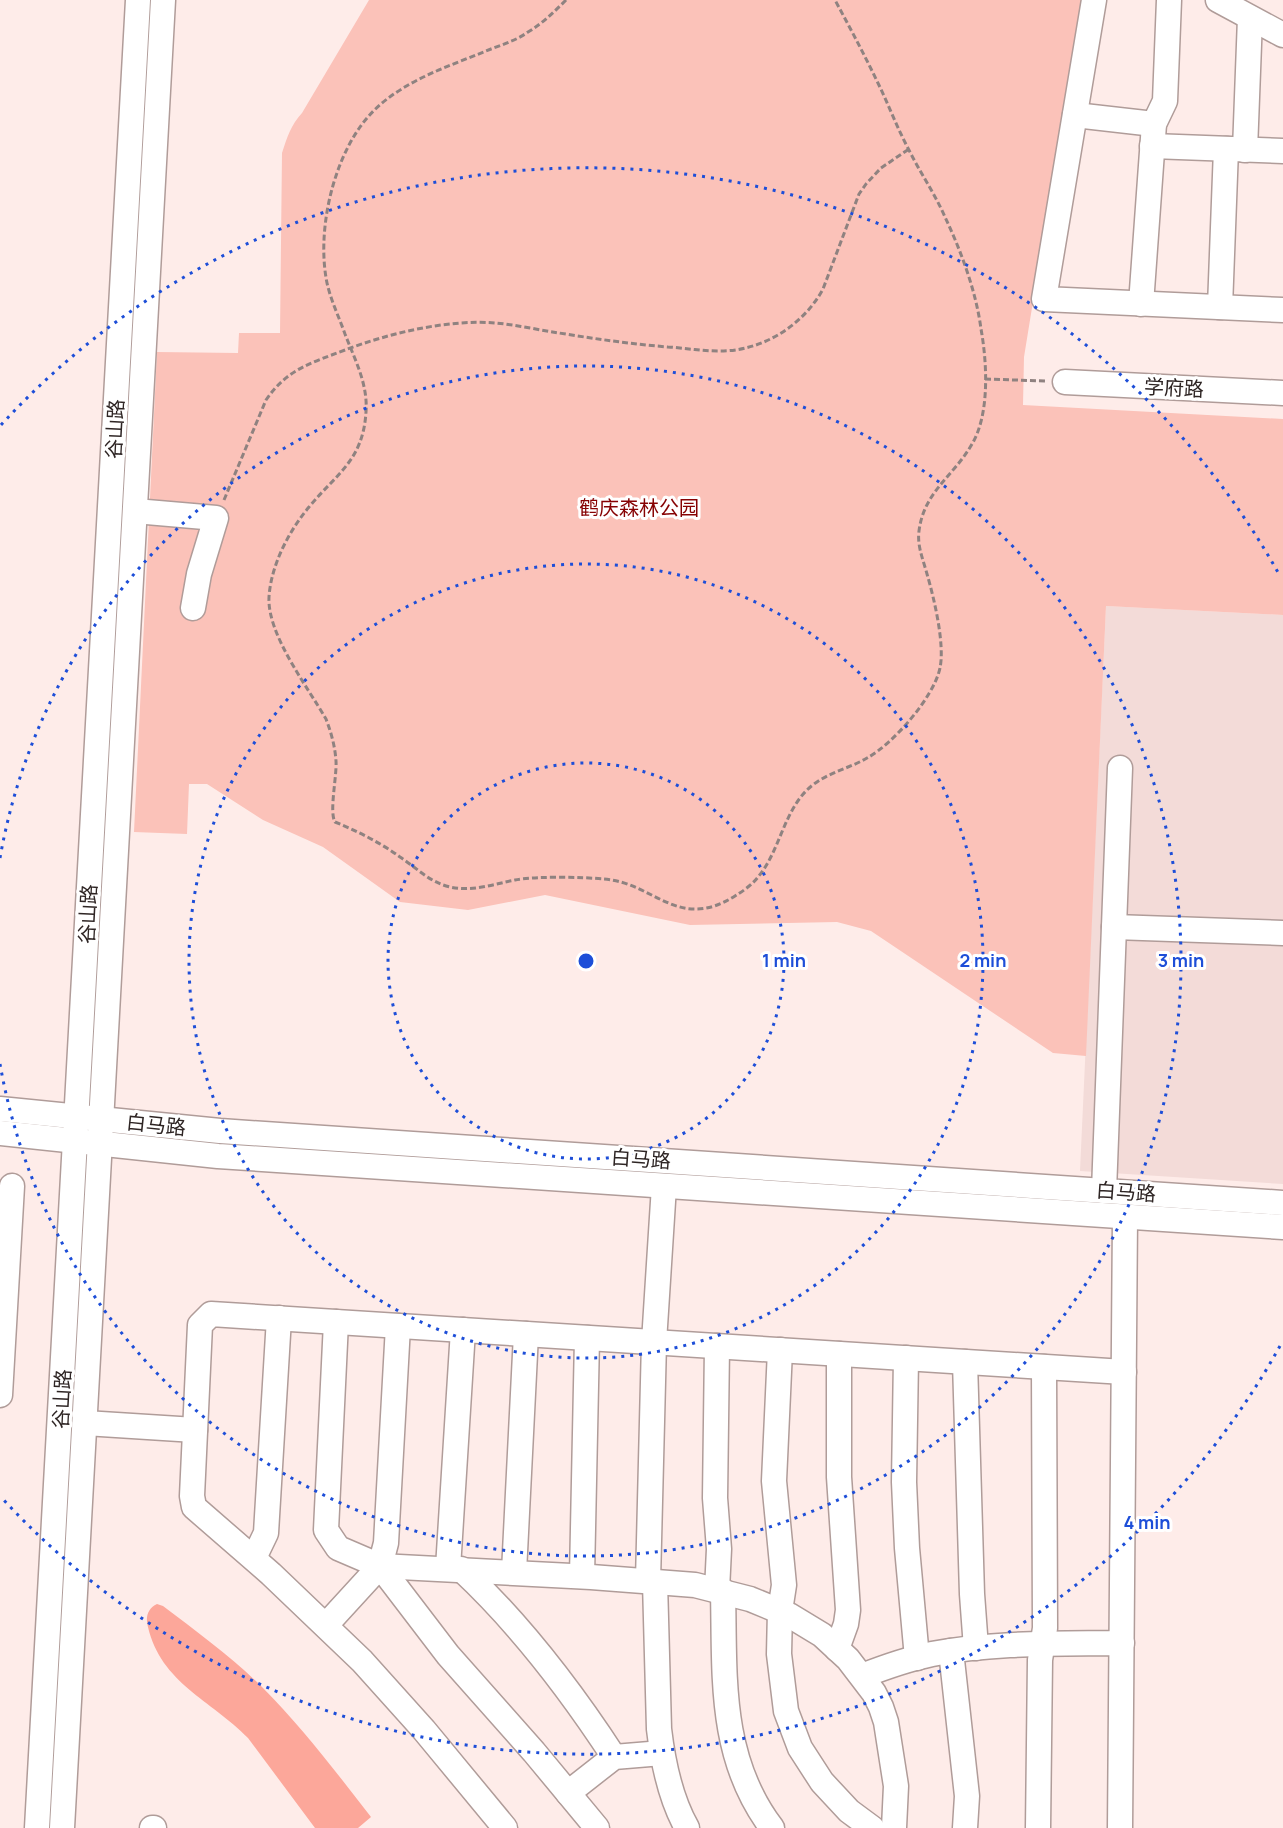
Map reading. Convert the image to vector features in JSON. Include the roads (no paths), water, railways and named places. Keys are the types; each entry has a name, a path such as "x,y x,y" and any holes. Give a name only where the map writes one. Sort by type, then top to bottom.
{"street":[{"name":"谷山路","path":"37,1828 138,0"},
{"name":"谷山路","path":"62,1828 163,0"},
{"path":"1094,0 1044,300 1283,310"},
{"path":"1141,304 1153,135 1166,101 1169,0"},
{"path":"1218,0 1283,35"},
{"path":"1220,307 1250,18"},
{"path":"1075,115 1153,135 1236,149 1283,151"},
{"name":"学府路","path":"1065,382 1283,393"},
{"path":"135,511 216,518 200,574 194,608"},
{"path":"1104,1191 1120,768"},
{"path":"1114,927 1283,933"},
{"name":"白马路","path":"0,1109 232,1132 1283,1203"},
{"name":"白马路","path":"0,1133 218,1156 1283,1227"},
{"path":"0,1395 12,1186"},
{"path":"664,1186 654,1342 651,1581 662,1754 673,1798 687,1828"},
{"path":"1120,1828 1125,1217"},
{"path":"505,1828 394,1695 326,1625 254,1558 194,1507 192,1496 200,1325 211,1314 1124,1372"},
{"path":"254,1558 266,1533 279,1318"},
{"path":"336,1322 326,1530 338,1548 380,1566 582,1576 695,1585 750,1599 808,1625 837,1649 874,1693 886,1722 897,1786 894,1828"},
{"path":"326,1625 380,1566 386,1543 398,1326"},
{"path":"454,1569 463,1330"},
{"path":"514,1572 526,1334"},
{"path":"582,1576 587,1338"},
{"path":"717,1346 715,1498 725,1694 730,1736 739,1767 752,1797 772,1828"},
{"path":"780,1350 774,1481 784,1585 780,1611 779,1654 786,1711 800,1748 822,1782 849,1812 872,1828"},
{"path":"837,1649 846,1624 848,1610 839,1477 839,1354"},
{"path":"906,1358 904,1482 907,1548 917,1658"},
{"path":"965,1362 971,1582 976,1648"},
{"path":"1038,1828 1040,1660 1045,1628 1044,1367"},
{"path":"85,1423 195,1430"},
{"path":"380,1566 448,1655 597,1828"},
{"path":"454,1569 486,1592 534,1644 586,1714 614,1757"},
{"path":"862,1676 917,1658 951,1651 1042,1644 1122,1643"},
{"path":"951,1651 967,1796 965,1828"},
{"path":"568,1793 614,1757 662,1754"}],"park label":[{"name":"鹤庆森林公园","path":"639,508"}]}
